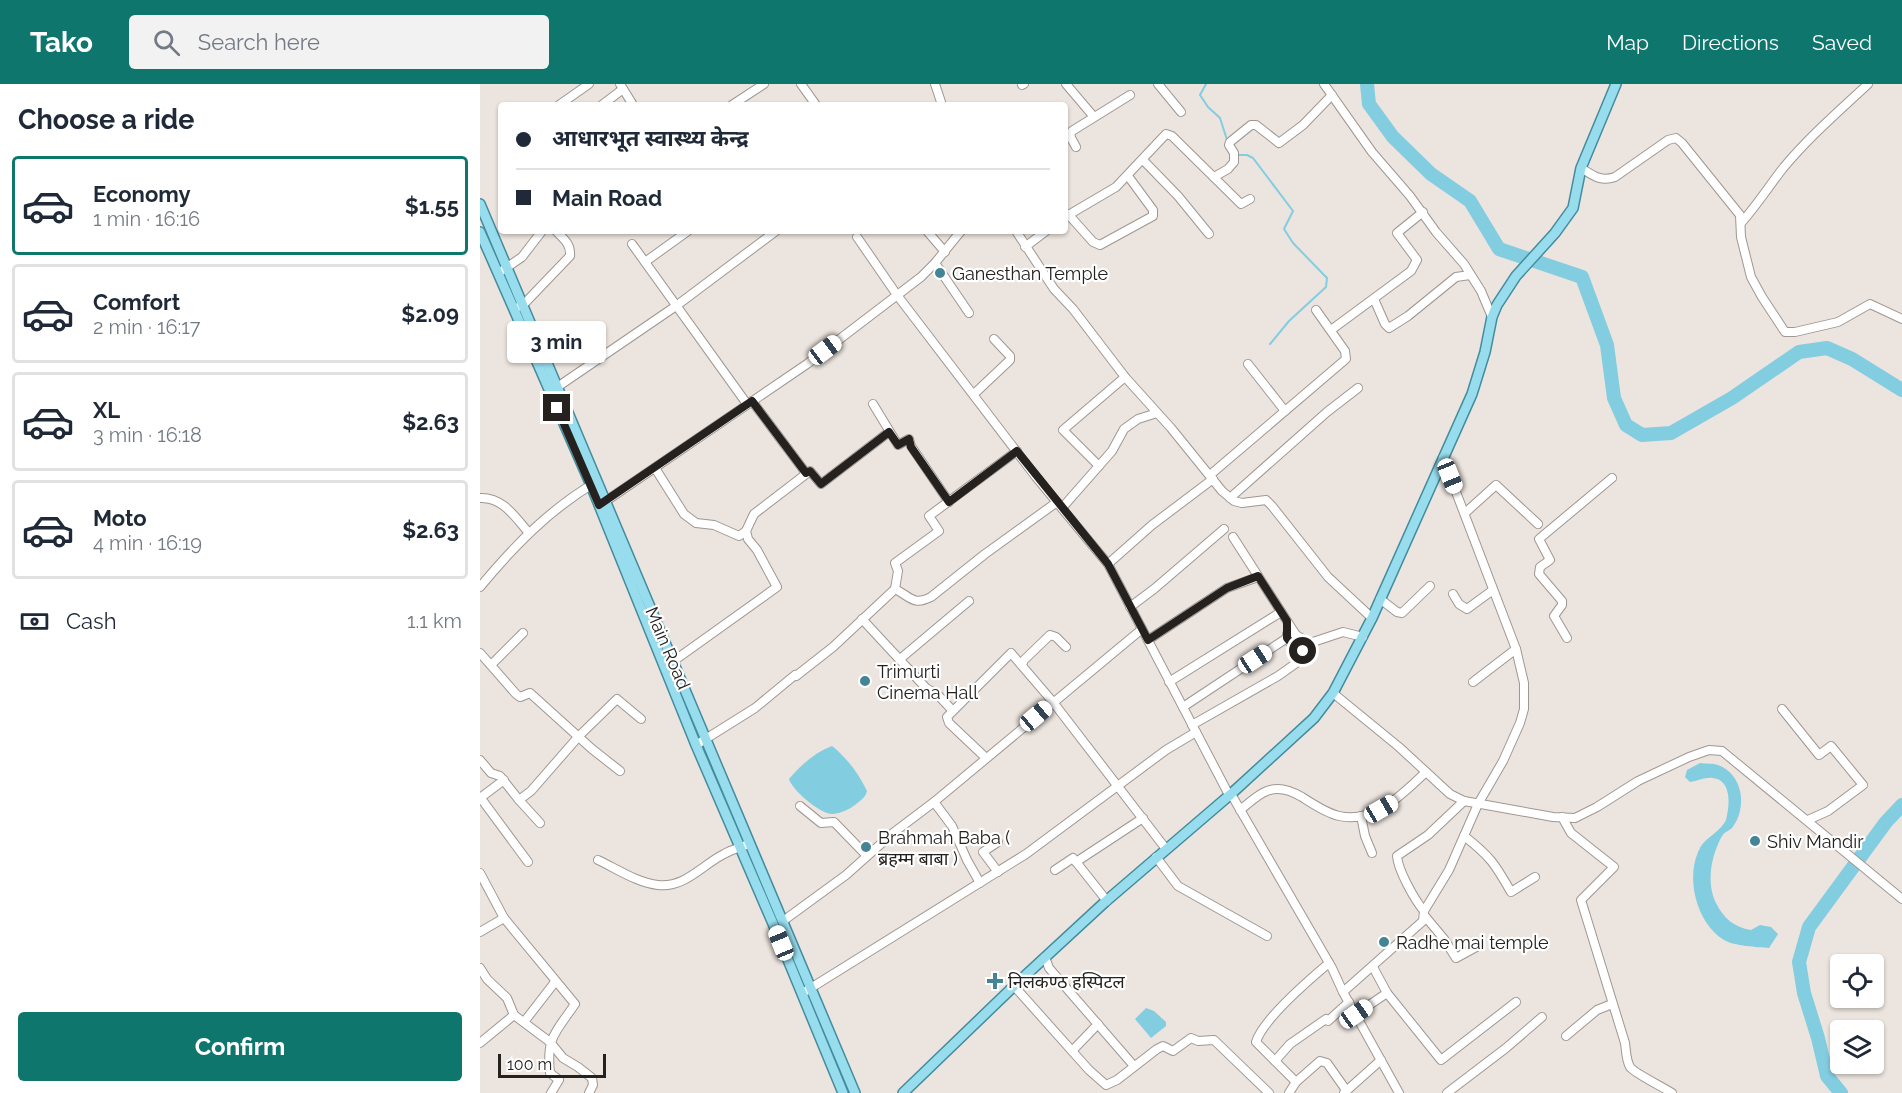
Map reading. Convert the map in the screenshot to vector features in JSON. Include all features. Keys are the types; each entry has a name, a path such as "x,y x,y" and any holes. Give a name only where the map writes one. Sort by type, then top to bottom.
{"main road":[{"path":"903,1093 1045,957 1314,718 1332,693 1363,637 1472,394 1497,305 1516,276 1573,208 1581,168 1616,84"},
{"name":"Main Road","path":"480,204 524,304 554,390"},
{"name":"Main Road","path":"480,232 513,309 554,390 707,738 783,921 843,1093"},
{"name":"Main Road","path":"603,503 696,745 740,848 855,1093"}],"street":[{"path":"563,102 589,84"},
{"path":"737,102 764,84"},
{"path":"801,84 814,102"},
{"path":"935,84 939,102"},
{"path":"1066,84 1094,117"},
{"path":"1158,84 1181,112"},
{"path":"1324,84 1372,152 1464,264 1482,291 1492,317"},
{"path":"1741,223 1810,139 1868,84"},
{"path":"605,102 621,87 631,102"},
{"path":"1076,147 1070,133 1130,95"},
{"path":"1214,177 1234,162 1230,142 1251,125 1256,125 1279,143 1303,124 1332,95"},
{"path":"1068,215 1116,187 1169,134 1240,204 1250,199"},
{"path":"1581,168 1606,181 1668,140 1676,138 1740,215 1741,237 1751,277 1785,332 1795,332 1838,322 1870,304 1902,319"},
{"path":"1143,160 1178,196 1209,234"},
{"path":"1068,218 1093,242 1100,245 1153,216 1153,210 1128,176"},
{"path":"1331,330 1405,276 1417,260 1398,233 1423,212"},
{"path":"480,232 490,227"},
{"path":"498,272 508,268 522,257 540,234"},
{"path":"513,309 524,304 570,256 570,248 559,234"},
{"path":"645,262 684,234"},
{"path":"554,390 676,306 772,234"},
{"path":"930,234 945,252"},
{"path":"603,503 807,364 921,277 959,234"},
{"path":"1018,234 1054,289 1125,377 1230,498 1242,503 1266,500 1328,577 1371,618"},
{"path":"1025,247 1042,234"},
{"path":"857,237 897,295 1017,451 1108,564 1230,795 1329,963 1399,1093"},
{"path":"632,244 749,403 806,473"},
{"path":"935,263 969,313"},
{"path":"1374,299 1389,328 1408,316 1456,277 1470,275"},
{"path":"1108,564 1346,359 1345,351 1316,310"},
{"path":"974,394 1010,360 1010,356 994,339"},
{"path":"1248,364 1285,411"},
{"path":"1099,466 1063,430 1125,377"},
{"path":"1230,498 1327,412 1358,388"},
{"path":"873,404 898,445 909,439 911,447 949,502"},
{"path":"895,589 915,602 922,602 931,597 985,554 1060,505 1112,451 1124,429 1138,418 1157,413"},
{"path":"655,468 684,514 696,523 714,525 739,536 746,531 754,514 806,473 810,471 821,484 889,432"},
{"path":"696,745 755,708 833,647 895,589 898,571 895,563 939,531 929,516 1017,451"},
{"path":"1343,992 1422,921 1424,913 1449,870 1478,804 1503,761 1524,709 1524,683 1516,649 1443,458"},
{"path":"1567,638 1554,616 1562,601 1539,574 1540,567 1550,560 1539,539 1612,478"},
{"path":"480,587 529,533 567,499 594,483"},
{"path":"1465,513 1496,485 1538,524"},
{"path":"480,498 490,498 508,509 529,533"},
{"path":"1130,607 1224,529"},
{"path":"665,668 777,587 757,550 748,539 746,531"},
{"path":"1233,537 1296,635 1310,643"},
{"path":"1148,640 1227,588 1258,576"},
{"path":"1380,599 1397,612 1402,613 1430,586"},
{"path":"1453,594 1459,604 1467,609 1493,590"},
{"path":"900,659 969,600"},
{"path":"1169,682 1281,612"},
{"path":"862,619 926,688 952,710"},
{"path":"1287,621 1287,638 1295,648 1303,651"},
{"path":"783,921 846,874 1142,629"},
{"path":"806,991 1026,854 1117,784 1194,729 1295,664 1310,643 1343,632 1363,637"},
{"path":"491,666 523,633"},
{"path":"1022,665 1024,660 1050,635 1066,647"},
{"path":"1183,707 1287,638 1296,635"},
{"path":"1473,682 1516,649"},
{"path":"480,653 516,694 520,697 530,693 620,771"},
{"path":"986,758 949,723 947,717 1011,653 1053,702 1166,849"},
{"path":"1332,693 1399,747 1450,794 1464,801 1553,818 1575,818 1638,781 1708,750 1722,751 1899,896"},
{"path":"519,800 531,791 579,736 617,699 641,719"},
{"path":"1782,709 1819,755 1830,746 1863,785 1828,811 1808,820"},
{"path":"480,760 491,773 504,780 540,823"},
{"path":"1240,810 1266,791 1278,789 1291,791 1337,816 1361,816 1397,800 1426,772"},
{"path":"504,780 480,797 528,861"},
{"path":"1464,801 1428,835 1397,856 1410,889 1456,958 1478,946"},
{"path":"934,802 952,826 980,883"},
{"path":"800,806 821,823 834,822 867,856"},
{"path":"1361,816 1365,836 1372,853"},
{"path":"1077,862 1143,818"},
{"path":"1562,818 1571,833 1614,867 1581,900 1625,1043 1628,1065 1635,1073 1672,1093"},
{"path":"1464,836 1492,860 1511,892 1535,877"},
{"path":"998,842 984,852 998,872"},
{"path":"598,860 640,880 657,885 673,885 682,882 724,854 750,844"},
{"path":"1156,857 1178,886 1267,936"},
{"path":"1055,870 1074,858 1107,901"},
{"path":"480,873 504,918 555,982 574,1000 575,1004 550,1042 548,1057 550,1073 559,1080 551,1093"},
{"path":"480,932 504,918"},
{"path":"1045,957 1050,968 1134,1066"},
{"path":"1296,1082 1256,1042 1272,1017 1329,963"},
{"path":"1373,967 1387,993 1441,1060 1516,1002"},
{"path":"480,968 487,979 507,998 514,1014 550,1042 563,1058 592,1078 593,1085 589,1093"},
{"path":"524,1022 555,982"},
{"path":"1014,986 1089,1070 1106,1085 1117,1080 1163,1046 1173,1051 1191,1038 1198,1041 1214,1040 1269,1093"},
{"path":"1356,1014 1387,993"},
{"path":"1275,1061 1290,1044 1326,1019 1328,1020 1349,1002"},
{"path":"1566,1036 1597,1010 1612,1004"},
{"path":"480,1043 514,1014"},
{"path":"1447,1093 1542,1017"},
{"path":"1072,1051 1098,1024"},
{"path":"1288,1093 1296,1082 1320,1061 1327,1063 1345,1092 1381,1060"}],"water":[{"path":"832,746 852,767 867,791 862,799 852,807 833,814 821,810 808,801 795,789 789,779 808,760"},
{"path":"1700,763 1716,764 1726,769 1738,784 1741,802 1737,820 1732,828 1724,833 1715,852 1711,870 1713,895 1722,914 1739,927 1751,930 1760,925 1771,927 1778,934 1769,948 1740,945 1724,940 1706,922 1700,910 1693,884 1696,858 1701,846 1724,824 1729,801 1727,788 1719,780 1710,778 1690,782 1685,777 1687,770"},
{"path":"1146,1008 1154,1011 1166,1022 1166,1026 1151,1038 1135,1019"}],"waterway":[{"path":"1206,84 1200,95 1208,107 1220,118 1228,143"},
{"path":"1367,84 1369,104 1393,137 1431,174 1470,201 1499,249 1582,277 1607,345 1614,398 1626,425 1642,435 1671,433 1732,398 1799,352 1827,348 1852,359 1902,390"},
{"path":"1235,155 1247,155 1253,158 1293,211 1284,229 1293,243 1327,278 1326,287 1289,321 1270,344"},
{"path":"1841,1093 1827,1076 1804,993 1799,962 1809,927 1886,822 1902,805"}],"place":[{"name":"Ganesthan Temple","path":"940,273"},
{"name":"Trimurti Cinema Hall","path":"865,681"},
{"name":"Shiv Mandir","path":"1755,841"},
{"name":"Brahmah Baba ( ब्रहम्म बाबा )","path":"866,847"},
{"name":"Radhe mai temple","path":"1384,942"},
{"name":"निलकण्ठ हस्पिटल","path":"995,981"}],"route":[{"path":"557,408 599,505 752,401 806,473 810,471 821,484 889,432 898,445 909,439 911,447 949,502 1017,451 1108,564 1148,640 1227,588 1258,576 1287,621 1287,638 1290,643 1303,651"}]}
